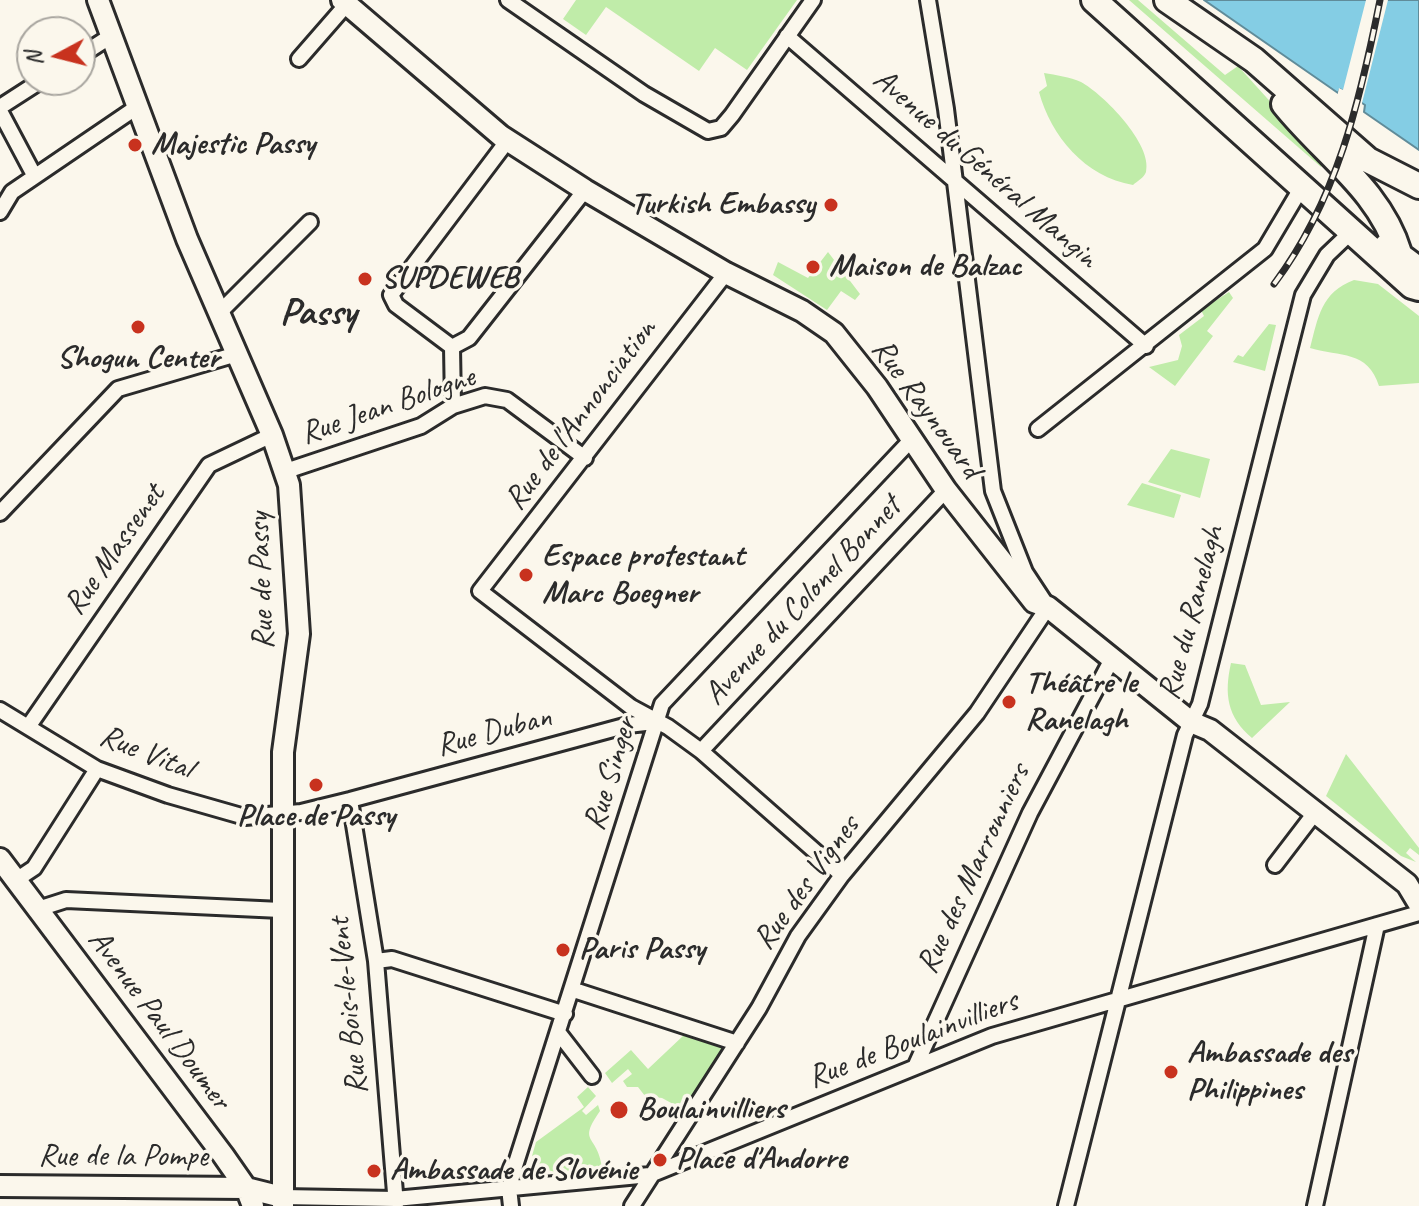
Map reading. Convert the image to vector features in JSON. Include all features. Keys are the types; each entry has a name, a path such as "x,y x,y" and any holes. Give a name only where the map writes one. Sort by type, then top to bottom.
{"main road":[{"path":"1094,0 1303,185 1349,234 1412,286 1419,288"},
{"path":"1167,0 1262,66 1324,125 1368,160 1419,186"},
{"path":"1225,41 1274,90 1315,142 1368,192 1391,227 1399,253"},
{"path":"1349,234 1365,232 1419,270"}],"street":[{"name":"Rue de Passy","path":"98,0 187,239 286,471 299,634 283,752 279,1203"},
{"path":"508,0 652,99 708,131 721,128 813,0"},
{"path":"928,0 993,491 1025,580"},
{"path":"299,59 345,2"},
{"name":"Rue Raynouard","path":"345,2 508,140 585,190 726,273 802,311 834,333 877,387 946,490 1025,580 1034,602 1048,607 1191,722 1210,730 1407,884 1419,904"},
{"path":"96,46 111,36"},
{"name":"Avenue du Général Mangin","path":"787,36 1146,346"},
{"path":"19,96 0,109 34,175"},
{"path":"0,212 12,192 34,175 137,107"},
{"path":"452,347 396,305 391,295 508,140"},
{"path":"1038,429 1265,249 1303,185"},
{"path":"452,347 469,338 585,190"},
{"path":"220,312 310,222"},
{"name":"Rue du Ranelagh","path":"1066,1206 1191,722 1200,704 1303,295 1327,255 1349,234"},
{"name":"Rue de l'Annonciation","path":"654,722 480,591 726,273"},
{"path":"452,347 453,406"},
{"path":"0,513 118,389 237,354"},
{"name":"Rue Jean Bologne","path":"286,471 421,426 453,406 485,396 507,400 585,458"},
{"name":"Rue Massenet","path":"28,727 209,465 272,435"},
{"name":"Rue Singer","path":"511,1206 509,1188 662,704 912,439"},
{"name":"Avenue du Colonel Bonnet","path":"701,751 946,490"},
{"name":"Rue des Vignes","path":"632,1206 737,1043 798,936 842,875 977,713 1048,607"},
{"name":"Rue des Marronniers","path":"916,1065 1030,813 1112,659"},
{"name":"Rue Vital","path":"0,710 97,769 168,795 245,817 282,815"},
{"path":"654,722 668,727 701,751 842,875"},
{"name":"Rue Duban","path":"350,800 628,725 654,722"},
{"path":"5,869 34,868 97,769"},
{"path":"282,815 350,800"},
{"name":"Rue Bois-le-Vent","path":"350,800 376,961 396,1202"},
{"path":"1275,865 1314,814"},
{"name":"Avenue Paul Doumer","path":"5,869 38,909 249,1197"},
{"path":"38,909 66,900 281,910"},
{"name":"Rue de Boulainvilliers","path":"279,1203 396,1202 650,1175 992,1036 1419,913"},
{"path":"1315,1206 1377,925"},
{"path":"376,961 392,959 565,1014"},
{"path":"574,990 737,1043"},
{"path":"558,1032 592,1076"},
{"name":"Rue de la Pompe","path":"0,1186 249,1197"},
{"path":"249,1197 279,1203"}],"green space":[{"path":"576,0 797,0 747,70 715,48 699,71 606,7 586,35 563,19"},
{"path":"1129,0 1138,0 1225,75 1238,66 1323,160 1321,167"},
{"path":"1044,73 1081,82 1113,108 1142,148 1146,172 1142,178 1133,185 1116,181 1085,164 1072,152 1052,124 1039,92 1047,86"},
{"path":"828,252 860,294 855,300 841,291 827,310 773,275 778,262 808,278"},
{"path":"1354,280 1378,284 1419,316 1419,383 1379,386 1368,366 1360,361 1310,348 1319,316 1328,299 1334,291"},
{"path":"1229,292 1233,298 1207,331 1213,336 1175,386 1149,367 1178,360 1182,346 1179,335 1204,316 1201,310"},
{"path":"1269,324 1276,325 1265,371 1233,362 1238,355 1243,357"},
{"path":"1171,449 1210,459 1200,498 1148,482"},
{"path":"1142,483 1181,495 1174,518 1127,505"},
{"path":"1231,663 1245,665 1261,705 1290,702 1252,738 1237,722 1230,704 1228,685"},
{"path":"1346,754 1419,848 1419,855 1410,848 1406,853 1416,862 1401,856 1326,796"},
{"path":"684,1035 724,1048 686,1111 662,1098 645,1096 638,1087 627,1087 623,1081 632,1074 628,1069 612,1083 605,1073 631,1050 648,1069"},
{"path":"588,1087 596,1096 582,1111 586,1115 598,1105 600,1111 589,1134 602,1167 573,1172 546,1169 532,1156 536,1142 584,1107 577,1097"}],"water":[{"path":"1204,0 1419,0 1419,150 1364,112 1365,105 1340,89 1338,93"}],"pier":[{"path":"1366,0 1388,0 1362,103 1363,117 1360,107 1342,95 1337,97 1339,88 1343,90"}],"railway":[{"path":"1274,284 1296,252 1330,184 1354,112 1380,0"}],"place":[{"name":"Majestic Passy","path":"135,145"},
{"name":"Turkish Embassy","path":"831,205"},
{"name":"Maison de Balzac","path":"813,267"},
{"name":"SUPDEWEB","path":"365,279"},
{"name":"Shogun Center","path":"138,327"},
{"name":"Espace protestant Marc Boegner","path":"526,575"},
{"name":"Théâtre le Ranelagh","path":"1009,702"},
{"name":"Place de Passy","path":"316,785"},
{"name":"Paris Passy","path":"563,950"},
{"name":"Ambassade des Philippines","path":"1171,1072"},
{"name":"Boulainvilliers","path":"619,1110"},
{"name":"Place d'Andorre","path":"660,1160"},
{"name":"Ambassade de Slovénie","path":"374,1171"}],"district":[{"name":"Passy","path":"318,314"}]}
